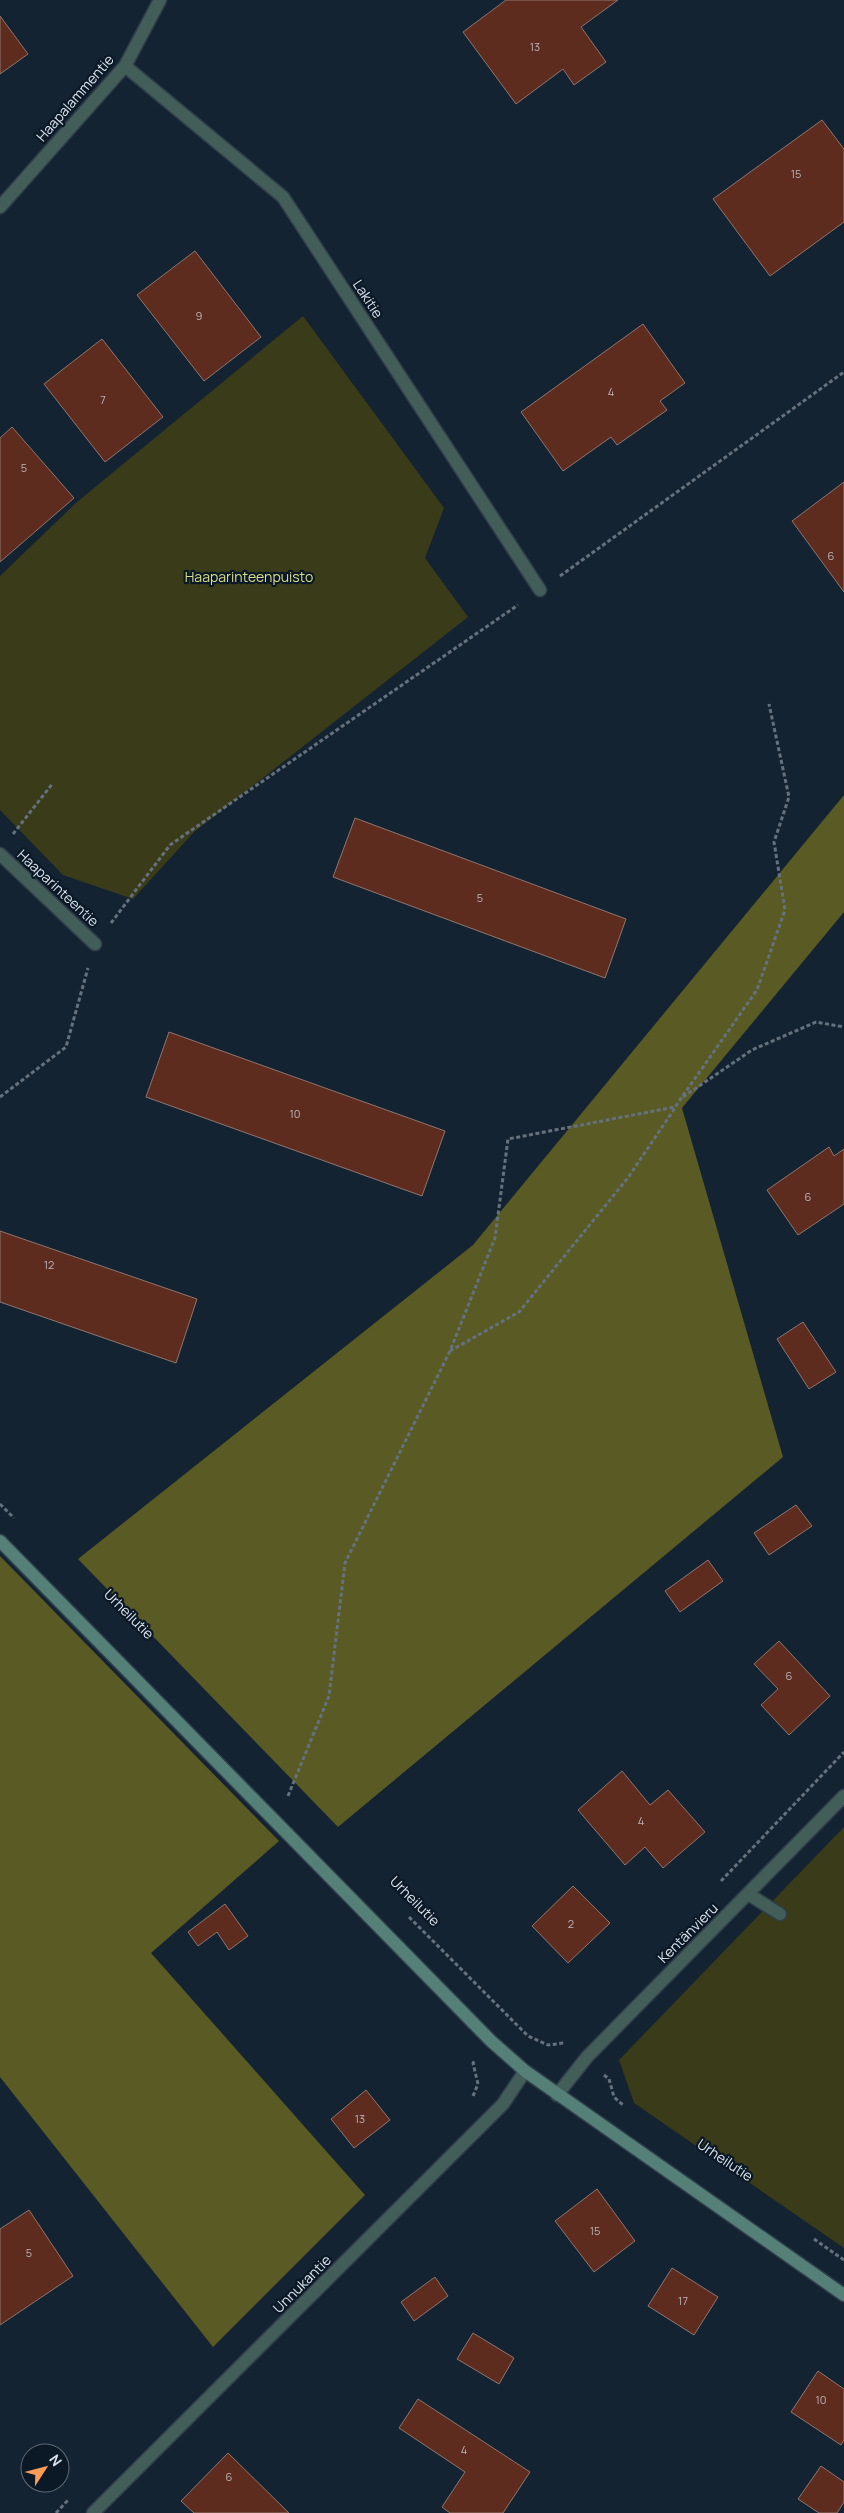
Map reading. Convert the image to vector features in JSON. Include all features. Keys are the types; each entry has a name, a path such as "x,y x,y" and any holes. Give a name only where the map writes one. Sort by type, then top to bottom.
{"street":[{"name":"Haapalammentie","path":"0,207 125,66 160,0"},
{"name":"Lakitie","path":"125,66 283,196 540,590"},
{"name":"Haaparinteentie","path":"0,854 95,944"},
{"path":"0,1541 491,2041 525,2071 557,2095 844,2295"},
{"name":"Kentänvieru","path":"557,2095 587,2057 844,1796"},
{"path":"748,1894 780,1914"},
{"name":"Unnukantie","path":"93,2513 503,2104 525,2071"}],"path":[{"path":"0,1098 66,1047 95,944 170,845 540,590 844,372"},
{"path":"288,1796 329,1696 346,1563 450,1351 495,1238 508,1139 675,1107 757,990 785,910 774,842 789,798 769,704"},
{"path":"12,835 53,783"},
{"path":"450,1351 518,1312 627,1179 680,1100 752,1050 816,1022 844,1027"},
{"path":"0,1504 20,1524"},
{"path":"282,1789 296,1803"},
{"name":"Urheilutie","path":"408,1916 528,2036 548,2045 570,2042 609,2079 614,2097 628,2110"},
{"path":"812,2238 844,2260"}],"green space":[{"name":"Haaparinteenpuisto","path":"303,316 444,508 425,558 468,617 194,832 133,899 63,875 0,810 0,576 77,502"},
{"path":"844,1827 844,2248 634,2103 619,2060"}],"shaded area":[{"path":"844,795 844,912 682,1108 783,1457 338,1827 78,1559 473,1245"},
{"path":"0,1556 279,1841 151,1953 365,2195 213,2347 0,2077"}],"building":[{"path":"506,0 618,0 581,27 606,62 574,85 563,69 516,104 463,32"},
{"path":"0,16 28,54 0,74"},
{"path":"822,120 844,149 844,222 770,276 713,199"},
{"path":"195,251 261,337 204,381 137,295"},
{"path":"643,324 685,383 660,401 667,410 617,445 611,437 563,471 521,412"},
{"path":"102,339 163,417 105,462 44,384"},
{"path":"12,427 74,498 0,562 0,438"},
{"path":"844,482 844,592 792,521"},
{"path":"355,818 626,919 605,978 333,877"},
{"path":"169,1032 445,1131 422,1196 146,1097"},
{"path":"829,1147 834,1156 844,1149 844,1204 798,1235 767,1190"},
{"path":"0,1231 197,1299 176,1363 0,1302"},
{"path":"803,1322 836,1372 809,1389 777,1339"},
{"path":"796,1505 812,1526 769,1555 754,1533"},
{"path":"708,1560 723,1581 680,1612 665,1591"},
{"path":"779,1641 830,1696 789,1735 761,1705 778,1689 754,1664"},
{"path":"622,1771 650,1805 668,1790 705,1832 663,1868 645,1847 625,1865 578,1810"},
{"path":"573,1886 610,1923 568,1963 532,1926"},
{"path":"225,1904 248,1936 229,1950 217,1932 198,1946 188,1932"},
{"path":"366,2090 390,2120 354,2148 331,2119"},
{"path":"597,2189 635,2241 594,2272 555,2221"},
{"path":"29,2210 73,2276 0,2325 0,2229"},
{"path":"672,2268 718,2297 694,2335 648,2306"},
{"path":"435,2277 448,2296 414,2321 401,2302"},
{"path":"473,2333 514,2358 499,2384 457,2359"},
{"path":"818,2371 844,2389 844,2440 841,2445 791,2412"},
{"path":"418,2399 530,2472 503,2513 450,2513 442,2507 465,2472 399,2428"},
{"path":"228,2453 289,2513 194,2513 181,2501"},
{"path":"821,2466 844,2482 844,2502 837,2513 819,2513 798,2499"}]}
